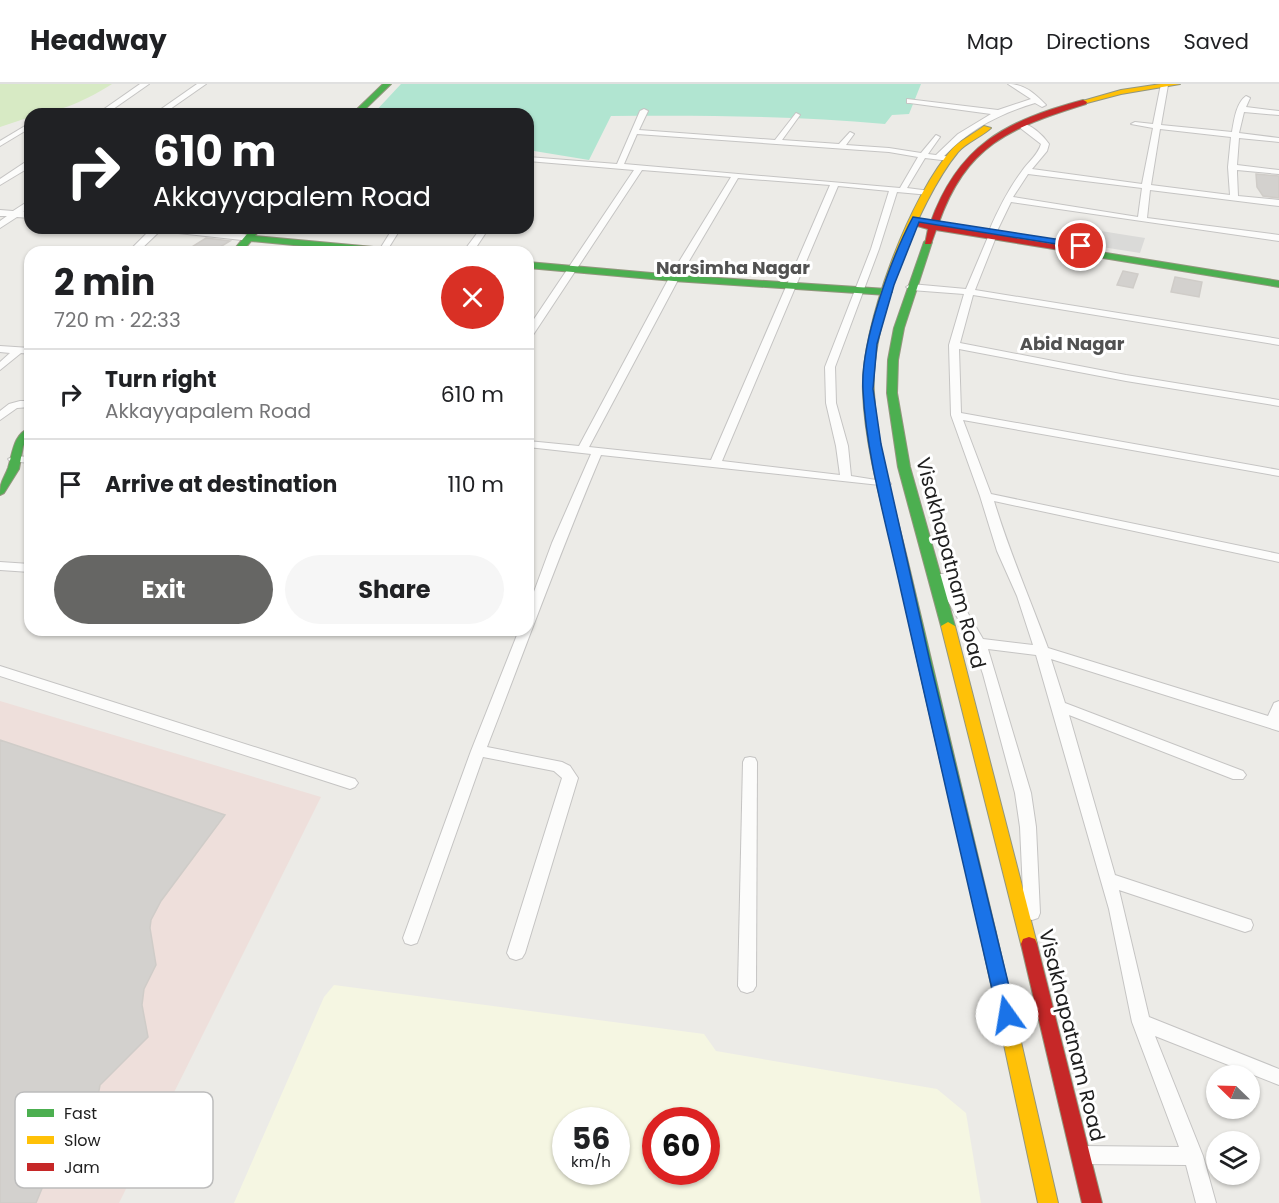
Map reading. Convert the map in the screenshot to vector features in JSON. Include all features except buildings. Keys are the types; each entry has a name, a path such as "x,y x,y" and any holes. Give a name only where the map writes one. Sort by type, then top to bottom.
{"main road":[{"path":"362,108 387,84"},
{"path":"1048,1203 875,444 868,389 872,344 887,292 927,193 944,158 983,130 1039,103 1135,84"},
{"name":"Visakhapatnam Road","path":"1092,1203 1034,963 931,562 898,446 891,390 894,348 910,287 939,208 958,172 989,142 1022,125 1059,110 1170,85"},
{"path":"915,222 1279,284"},
{"path":"242,246 253,234"},
{"path":"259,234 321,246"},
{"path":"992,234 1279,278"},
{"path":"534,266 674,278 887,292"},
{"path":"0,491 13,469 18,446 24,438"}],"street":[{"path":"110,108 145,84"},
{"path":"167,108 202,84"},
{"path":"1012,84 1025,90 1039,103"},
{"path":"1142,220 1158,127 1170,85"},
{"path":"1234,198 1232,167 1241,109 1246,98"},
{"path":"910,101 996,112"},
{"path":"636,132 841,147 944,158 955,140 975,124 996,112 1039,103"},
{"path":"1241,109 1279,113"},
{"path":"620,165 644,111"},
{"path":"777,142 796,115"},
{"path":"1135,124 1279,140"},
{"path":"1022,125 1041,138 1045,144 1043,151 1026,171 1008,200 969,292 954,345 956,415 986,496 1003,551 1023,596 1042,651 1117,909 1141,1022 1193,1156 1206,1203"},
{"path":"0,144 24,129"},
{"path":"841,147 850,134"},
{"path":"846,479 842,446 831,403 830,367 898,189 936,137"},
{"path":"534,159 835,183 927,193"},
{"path":"0,183 24,167"},
{"path":"534,325 640,167"},
{"path":"1232,167 1279,172"},
{"path":"1026,171 1279,203"},
{"path":"582,450 674,278 736,175"},
{"path":"715,463 835,183"},
{"path":"1008,200 1279,238"},
{"path":"0,225 24,207"},
{"path":"0,213 24,215"},
{"path":"139,246 151,234"},
{"path":"910,287 969,292 1279,342"},
{"path":"954,345 1126,378 1279,403"},
{"path":"0,349 24,351"},
{"path":"0,367 18,351"},
{"path":"0,417 10,406 16,403 24,404"},
{"path":"956,415 1279,473"},
{"path":"534,445 715,463 885,484"},
{"path":"534,609 558,543 597,452"},
{"path":"14,459 24,460"},
{"path":"986,496 1279,558"},
{"path":"931,562 979,643 990,674 1023,793 1028,827 1034,963"},
{"path":"0,566 24,568"},
{"path":"411,938 478,752 524,636"},
{"path":"979,643 1042,651 1276,725 1279,706"},
{"path":"0,671 350,783"},
{"path":"1059,706 1238,775"},
{"path":"478,752 557,766 565,770 570,778 516,953"},
{"path":"747,987 750,762"},
{"path":"1107,879 1245,926"},
{"path":"1141,1022 1279,1077"},
{"path":"1031,1126 1033,1203"},
{"path":"1081,1155 1193,1156"}],"shaded area":[{"path":"1082,228 1145,238 1140,253 1077,243"},
{"path":"0,701 321,797 174,1092 15,1092 15,1188 126,1188 119,1203 0,1203"},
{"path":"334,985 704,1034 716,1051 937,1089 966,1113 981,1203 234,1203 324,997"}],"green space":[{"path":"0,84 112,84 62,108 24,108 24,119 0,127"},
{"path":"401,84 921,84 909,114 892,115 885,124 817,119 611,116 589,160 534,151 534,108 379,108"}],"traffic: fast":[{"path":"362,108 387,84"},
{"path":"242,246 252,234"},
{"path":"251,238 333,246"},
{"path":"928,242 899,328 893,360 892,393 904,467 948,626"},
{"path":"1100,255 1279,284"},
{"path":"534,266 674,278 887,292"},
{"path":"0,491 13,469 18,445 24,438"},
{"path":"901,558 988,933"}],"traffic: slow":[{"path":"1083,102 1121,92 1176,84"},
{"path":"901,558 873,433 868,391 869,366 884,301 896,264 926,196 957,149 987,128"},
{"path":"948,626 1029,944"},
{"path":"988,933 1048,1203"}],"traffic: jam":[{"path":"928,242 940,207 957,174 983,147 1031,120 1083,102"},
{"path":"914,224 1100,255"},
{"path":"1029,944 1092,1203"}],"district":[{"name":"Narsimha Nagar","path":"733,268"},
{"name":"Abid Nagar","path":"1072,344"}],"route":[{"path":"1007,1015 875,444 868,389 872,344 889,285 916,219 1081,246"}]}
